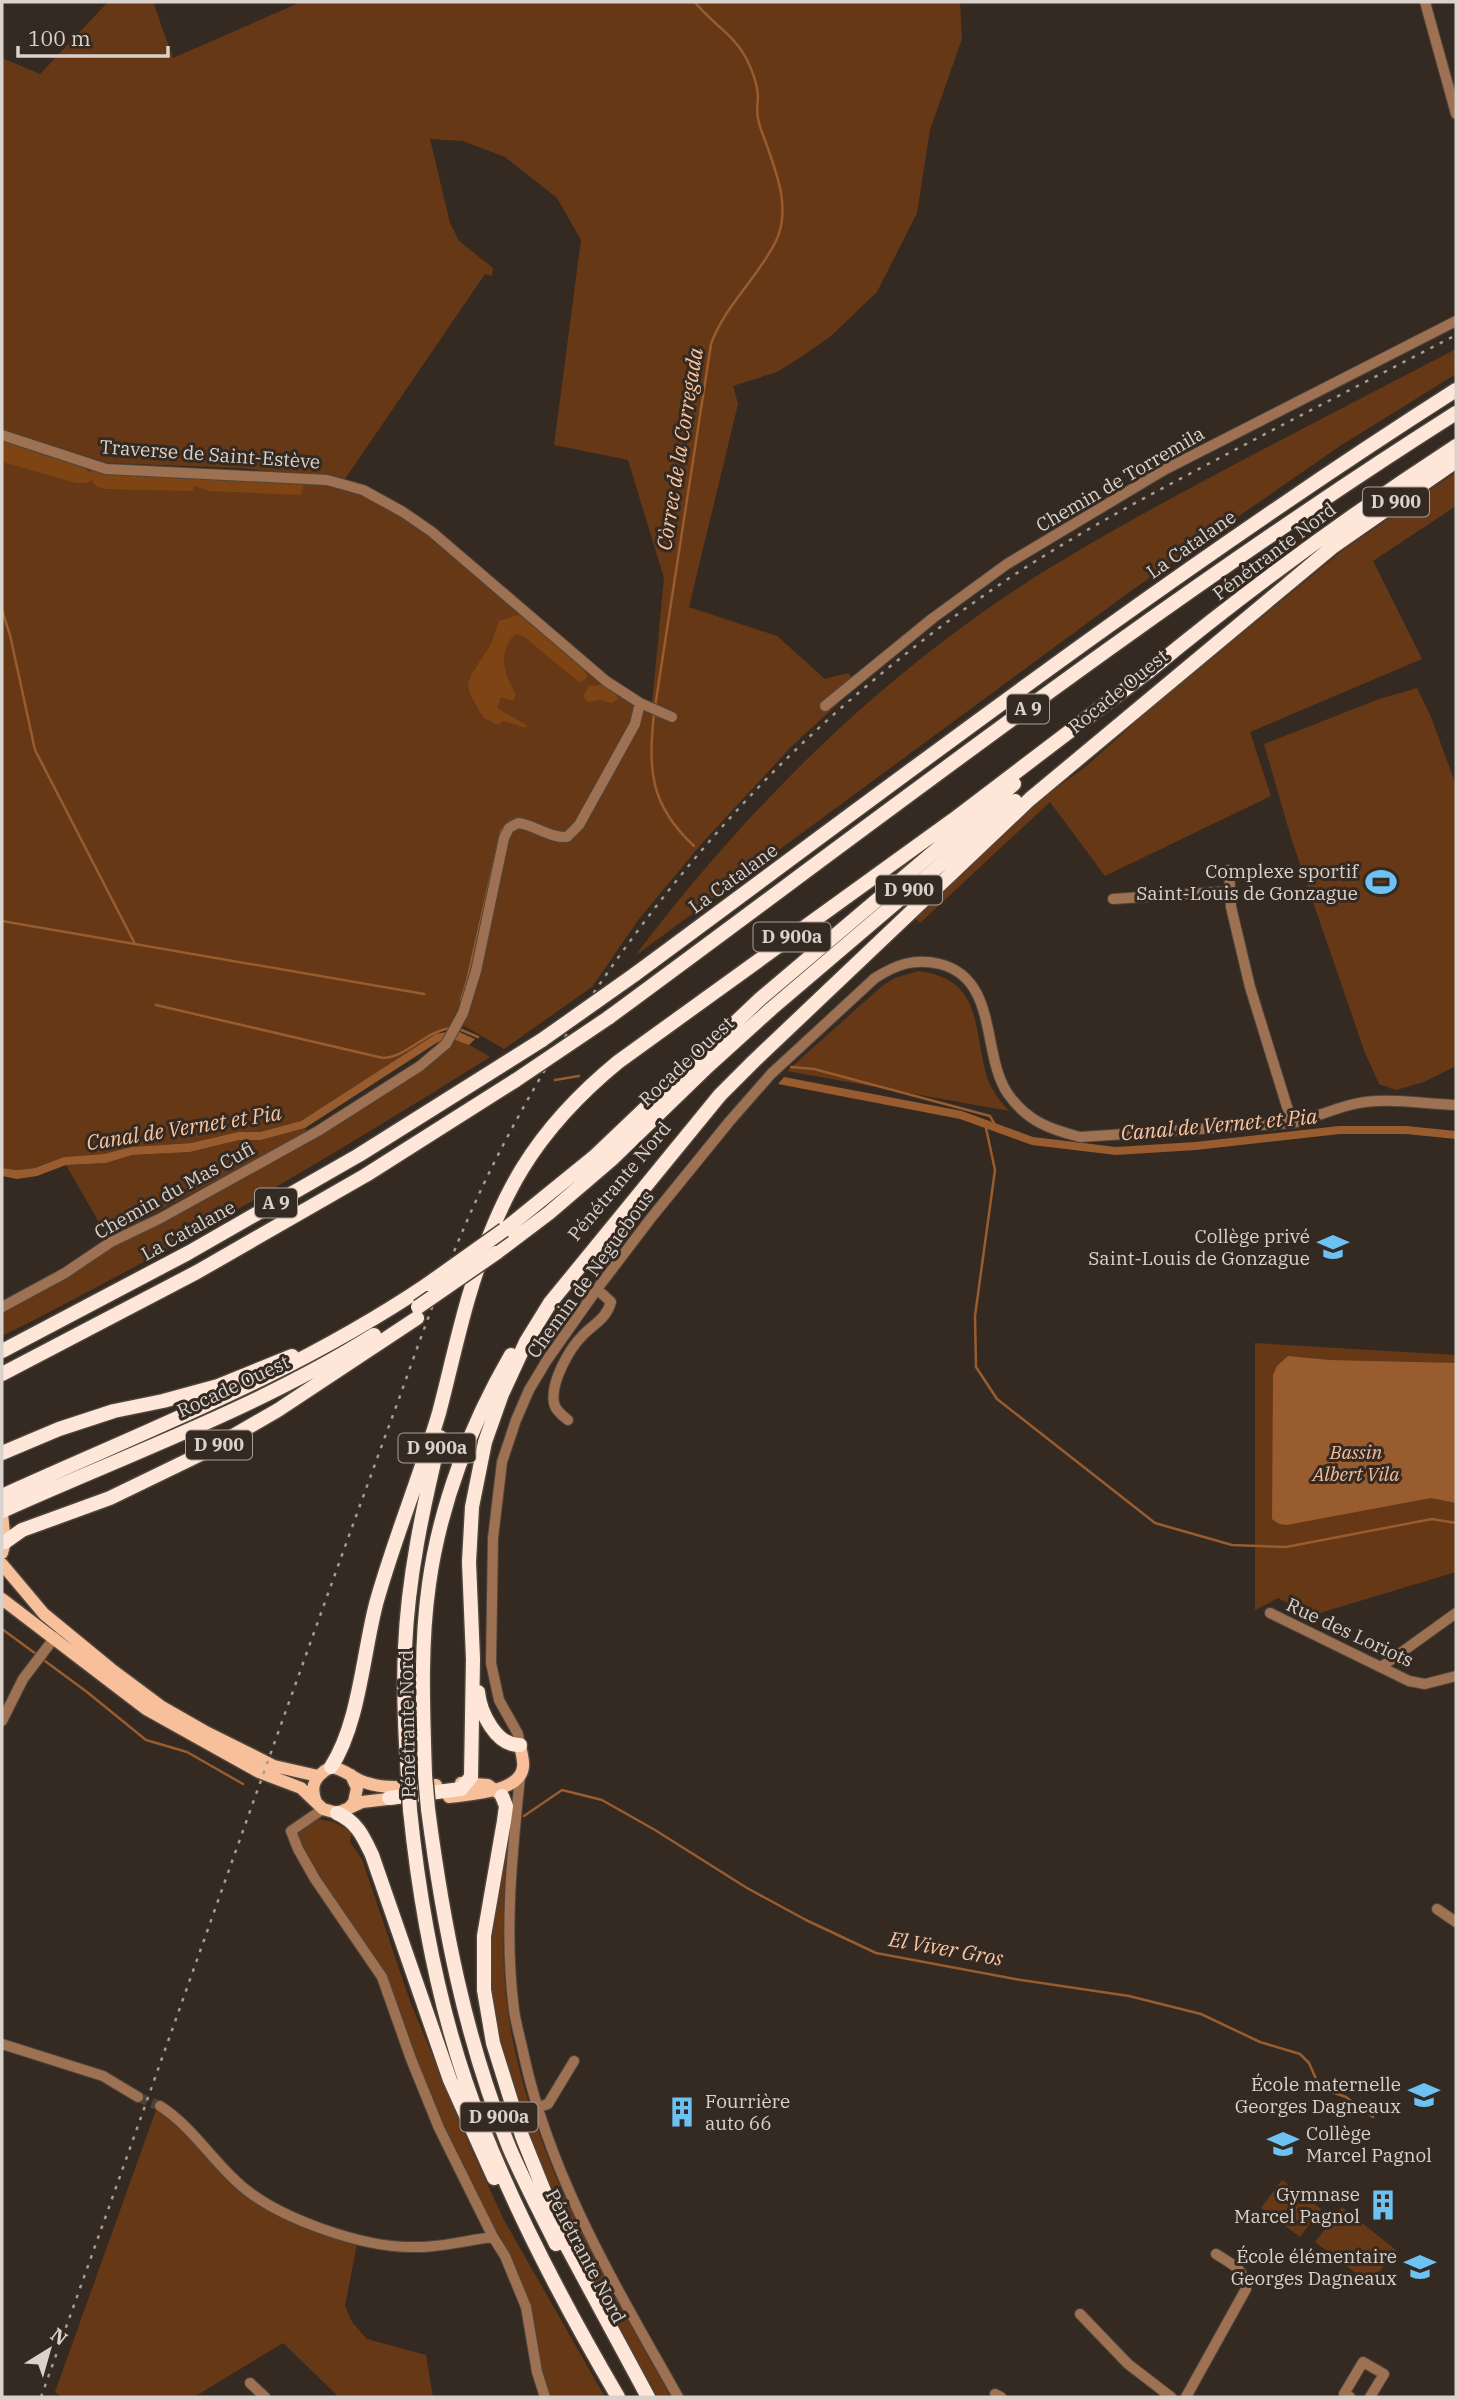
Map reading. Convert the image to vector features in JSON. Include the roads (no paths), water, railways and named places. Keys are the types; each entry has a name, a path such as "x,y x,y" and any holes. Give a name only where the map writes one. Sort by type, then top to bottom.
{"highway":[{"name":"La Catalane","path":"2,1351 188,1253 359,1155 542,1040 1136,605 1348,459 1456,390"},
{"name":"La Catalane","path":"2,1374 197,1272 366,1175 516,1080 608,1018 1158,613 1361,474 1456,413"},
{"name":"Pénétrante Nord","path":"1153,668 1265,580 1393,487 1456,446"},
{"name":"Pénétrante Nord","path":"1336,544 1456,461"},
{"name":"Rocade Ouest","path":"11,1497 217,1417 289,1382 417,1313 612,1160 708,1066 882,913 1057,766 1243,614 1336,544"},
{"name":"D 900a","path":"720,1095 1030,799 1336,544"},
{"name":"Rocade Ouest","path":"2,1512 11,1497 281,1371 348,1335 403,1301 505,1230 594,1157 678,1075 792,972 1153,668"},
{"name":"D 900a","path":"491,1257 491,1228 516,1177 534,1149 583,1091 618,1062 953,820 1153,668"},
{"name":"Pénétrante Nord","path":"645,2397 566,2266 509,2147 473,2041 455,1973 439,1890 428,1810 423,1661 429,1583 438,1539 451,1492 493,1386 546,1299 638,1187 720,1095"},
{"path":"389,1798 461,1789 469,1782 473,1660 469,1562 472,1507 485,1442 502,1394 526,1342 550,1303 720,1095"},
{"name":"Pénétrante Nord","path":"491,1257 421,1515 410,1584 404,1709 418,1886 438,1983 481,2124 514,2202 572,2317 617,2397"},
{"path":"331,1767 349,1722 396,1535 433,1431 468,1297 491,1257"},
{"name":"D 900","path":"2,1453 59,1429 114,1411 218,1386 287,1359 403,1301"},
{"name":"D 900","path":"3,1548 22,1530 110,1498 207,1451 278,1410 417,1313"},
{"path":"473,1660 479,1701 485,1720 506,1741 520,1745"},
{"path":"495,1790 506,1806 484,1936 484,1990 493,2043 522,2136 565,2244 645,2397"},
{"path":"324,1811 347,1817 359,1828 450,2080 511,2216 572,2317"}],"main road":[{"path":"2,1512 3,1548"},
{"path":"2,1564 44,1614 162,1707 274,1766 318,1776"},
{"path":"2,1599 146,1709 248,1766 302,1788 324,1811"},
{"path":"324,1811 389,1798 449,1797 495,1790 502,1782 521,1772 520,1745"},
{"path":"324,1811 313,1788 318,1776 331,1767 339,1768 365,1783 379,1786 469,1782 495,1790"},
{"path":"324,1811 357,1795 355,1781 351,1775"}],"street":[{"path":"1425,2 1456,114"},
{"name":"Chemin de Torremila","path":"825,706 933,618 1007,564 1164,470 1456,321"},
{"name":"Traverse de Saint-Estève","path":"2,435 106,469 327,480 363,490 432,532 606,681 640,703"},
{"path":"640,703 672,716"},
{"name":"Chemin du Mas Cufi","path":"2,1307 65,1273 111,1242 318,1132 420,1066 446,1044 458,1026 476,971 504,838 509,828 518,822 559,837 567,837 579,825 635,724 640,703"},
{"path":"1229,870 1231,907 1250,987 1292,1123 1323,1116 1350,1105 1373,1101 1456,1105"},
{"path":"1113,899 1232,891"},
{"name":"Chemin de Neguebous","path":"520,1745 499,1700 491,1663 493,1538 502,1462 529,1390 597,1289 660,1207 771,1074 875,978 890,968 919,960 946,965 955,970 971,984 980,999 989,1027 998,1077 1008,1094 1025,1114 1049,1129 1080,1137 1292,1123"},
{"path":"568,1420 556,1409 554,1384 578,1341 603,1319 608,1311 611,1302 597,1289"},
{"name":"Rue des Loriots","path":"1270,1613 1409,1681 1425,1684 1456,1676"},
{"path":"1381,1667 1456,1613"},
{"path":"2,1721 23,1679 55,1637"},
{"path":"521,1772 510,1885 510,1974 514,2013 536,2108 577,2211 678,2397"},
{"path":"324,1811 291,1831 315,1879 382,1977 439,2129 505,2256 526,2307 537,2372 545,2397"},
{"path":"1437,1909 1456,1922"},
{"path":"2,2044 103,2076 138,2097"},
{"path":"536,2108 548,2104 574,2062"},
{"path":"160,2106 174,2115 236,2182 261,2202 337,2233 393,2246 420,2248 493,2236"},
{"path":"1186,2397 1247,2290 1245,2277 1216,2254"},
{"path":"1080,2314 1128,2364 1171,2397"},
{"path":"1350,2397 1343,2393 1363,2362 1384,2374 1370,2397"},
{"path":"250,2383 265,2397"}],"waterway":[{"name":"Còrrec de la Corregada","path":"655,707 711,344 733,304 769,254 776,241 782,217 781,192 757,113 758,96 752,71 734,41 695,2"},
{"path":"2,610 35,750 134,942"},
{"name":"Còrrec de la Corregada","path":"654,713 652,770 655,786 668,816 694,846"},
{"path":"461,1000 501,831 509,822 516,820"},
{"path":"2,921 424,994"},
{"path":"156,1005 383,1058 401,1053 432,1034 450,1028"},
{"path":"457,1028 478,1037"},
{"path":"791,1067 814,1069 990,1116 994,1123"},
{"path":"555,1080 579,1076"},
{"path":"986,1128 995,1170 975,1316 976,1367 997,1399 1155,1523 1232,1545 1286,1547 1432,1519 1456,1523"},
{"name":"El Viver Gros","path":"2,1629 36,1654"},
{"name":"El Viver Gros","path":"45,1661 146,1740 187,1752 243,1784"},
{"name":"El Viver Gros","path":"524,1816 562,1790 602,1800 747,1888 876,1953 1015,1979 1129,1996 1201,2014 1260,2042 1300,2054 1309,2063 1320,2088 1346,2097 1373,2117"}],"tunnel":[{"path":"138,2097 160,2106"}],"railway":[{"path":"41,2397 445,1273 499,1153 532,1092 608,973 694,859 741,805 841,708 936,630 1048,553 1102,522 1456,335"}],"place":[{"name":"Complexe sportif Saint-Louis de Gonzague","path":"1381,882"},
{"name":"Collège privé Saint-Louis de Gonzague","path":"1333,1247"},
{"name":"École maternelle Georges Dagneaux","path":"1424,2095"},
{"name":"Fourrière auto 66","path":"682,2112"},
{"name":"Collège Marcel Pagnol","path":"1283,2144"},
{"name":"Gymnase Marcel Pagnol","path":"1383,2205"},
{"name":"École élémentaire Georges Dagneaux","path":"1420,2267"}],"water label":[{"name":"Canal de Vernet et Pia","path":"1219,1125"},
{"name":"Canal de Vernet et Pia","path":"184,1128"}],"park label":[{"name":"Bassin Albert Vila","path":"1356,1463"}]}
